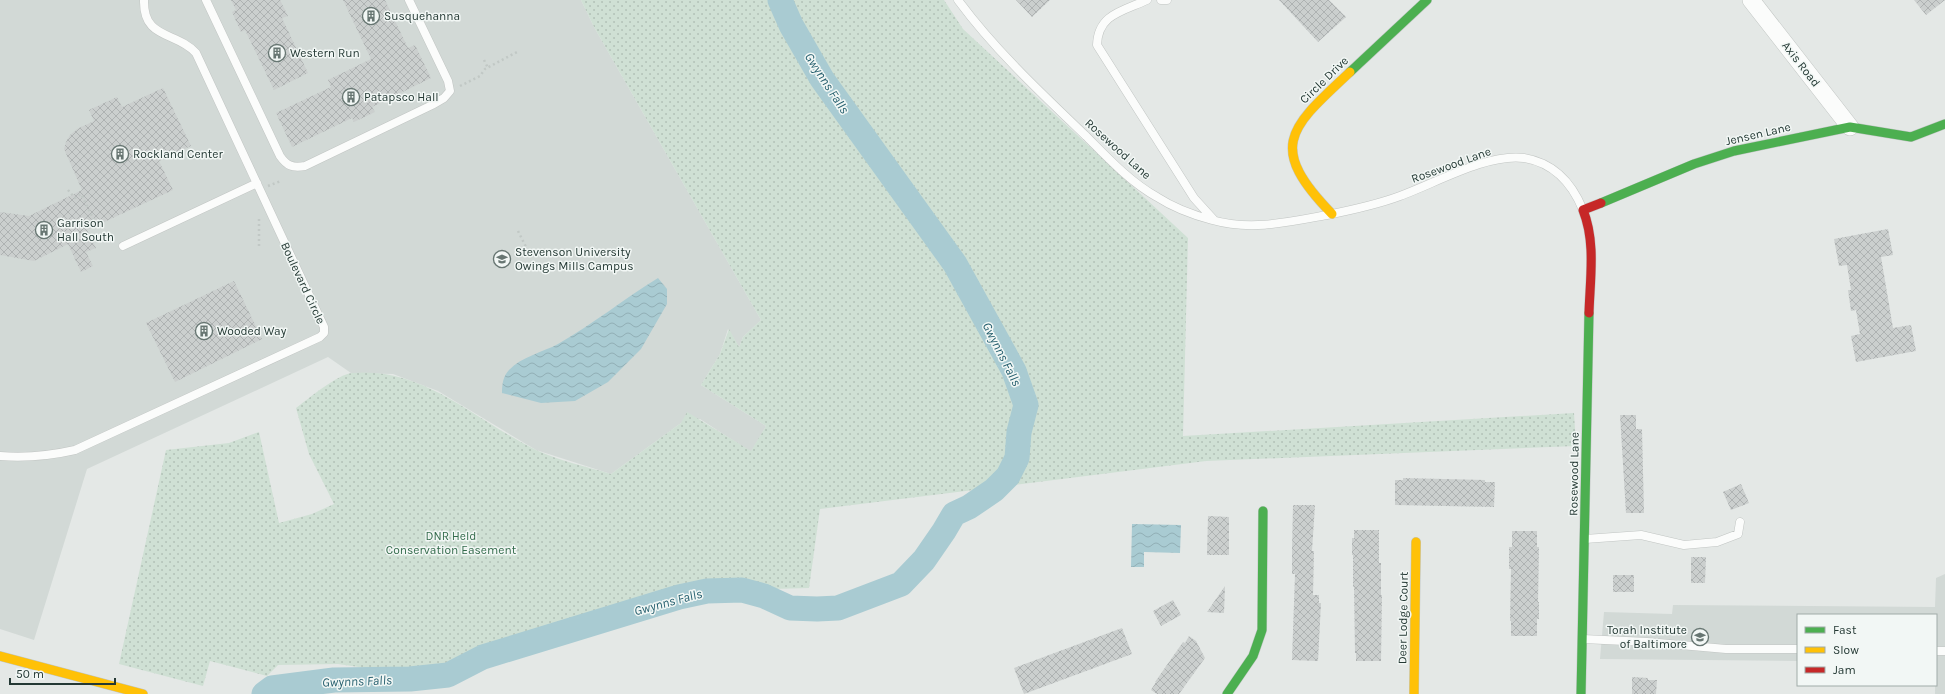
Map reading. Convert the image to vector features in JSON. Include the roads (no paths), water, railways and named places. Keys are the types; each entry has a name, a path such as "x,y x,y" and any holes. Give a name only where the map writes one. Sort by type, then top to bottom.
{"street":[{"name":"Circle Drive","path":"1332,214 1303,184 1295,170 1292,147 1297,128 1310,109 1427,0"},
{"name":"Axis Road","path":"1751,0 1850,127"},
{"name":"Jensen Lane","path":"1583,210 1694,164 1734,151 1850,127 1911,137 1945,124"},
{"name":"Rosewood Lane","path":"1581,694 1591,245 1588,222 1583,210"},
{"path":"1227,694 1252,660 1259,645 1262,630 1263,511"},
{"name":"Deer Lodge Court","path":"1414,694 1416,542"},
{"path":"0,656 143,694"}],"lane":[{"name":"Boulevard Circle","path":"0,456 26,458 50,456 75,450 320,337 324,333 324,327 196,53 188,45 154,29 144,8 144,0"},
{"path":"206,0 280,156 285,164 294,168 305,166 432,105 444,98 450,91 448,81 409,0"},
{"name":"Rosewood Lane","path":"958,0 974,23 1037,89 1130,178 1156,197 1187,212 1214,221 1248,225 1278,224 1358,209 1400,196 1453,174 1493,161 1511,158 1525,158 1555,170 1567,180 1576,193 1583,210"},
{"path":"1147,0 1107,19 1097,34 1097,45 1194,198 1214,221"},
{"path":"1160,0 1167,0"},
{"path":"124,246 256,183"},
{"path":"1585,539 1641,536 1684,545 1717,542 1738,534 1740,522"},
{"path":"1582,639 1726,648 1797,649"}],"water":[{"path":"658,278 667,289 667,304 641,349 608,382 575,401 541,403 502,393 504,378 507,372 514,365 558,344"},
{"path":"1132,524 1181,525 1180,553 1144,552 1144,567 1131,567"}],"waterway":[{"name":"Gwynns Falls","path":"264,694 272,688 334,680 410,679 448,675 483,657 679,597 707,591 742,590 764,596 790,608 838,608 901,584 924,560 954,514 969,507 994,490 1008,476 1017,458 1019,432 1026,405 1014,371 955,264 822,79 791,25 780,0"}],"place":[{"name":"Susquehanna","path":"371,16"},
{"name":"Western Run","path":"277,53"},
{"name":"Patapsco Hall","path":"351,97"},
{"name":"Rockland Center","path":"120,154"},
{"name":"Garrison Hall South","path":"44,230"},
{"name":"Stevenson University Owings Mills Campus","path":"502,259"},
{"name":"Wooded Way","path":"204,331"},
{"name":"Torah Institute of Baltimore","path":"1700,637"}],"park label":[{"name":"DNR Held Conservation Easement","path":"451,543"}]}
